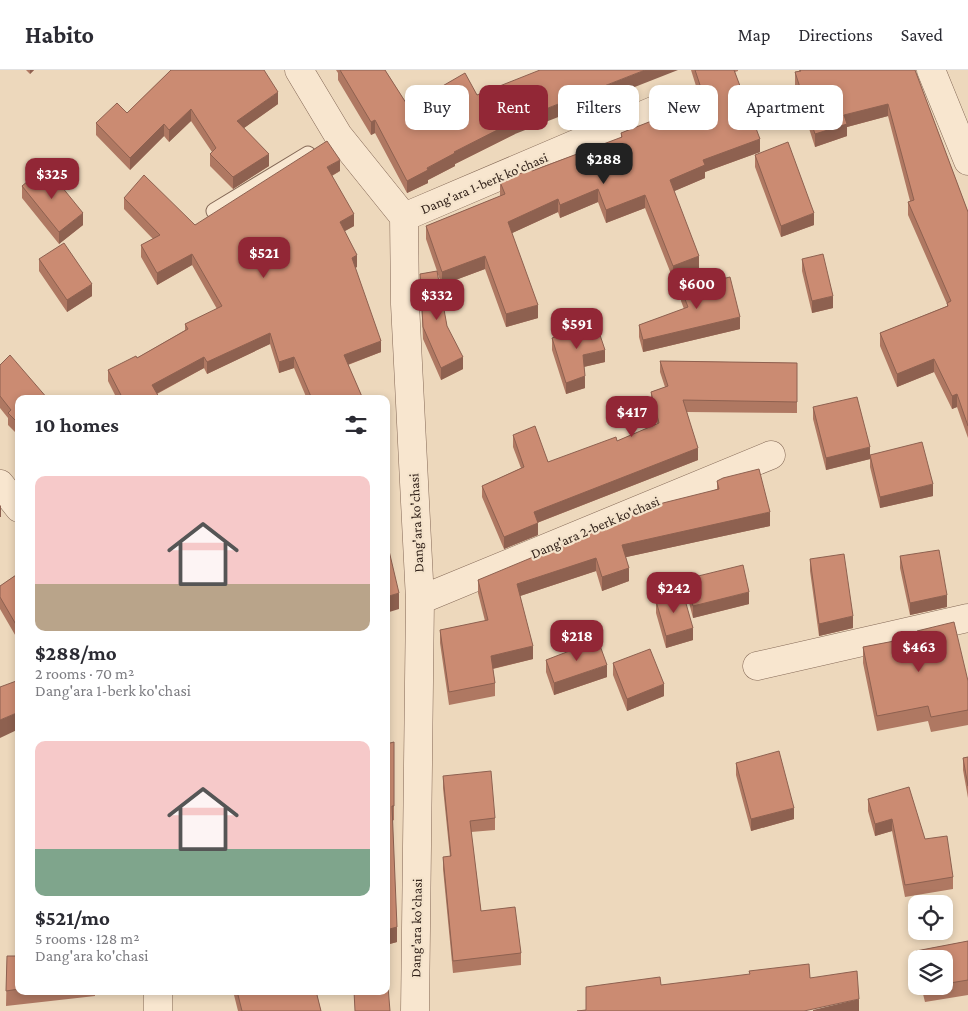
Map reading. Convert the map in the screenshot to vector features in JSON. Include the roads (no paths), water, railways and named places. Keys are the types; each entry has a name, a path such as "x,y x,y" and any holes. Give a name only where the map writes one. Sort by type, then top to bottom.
{"street":[{"path":"299,70 338,135 404,217"},
{"path":"930,70 968,161"},
{"name":"Dang'ara 1-berk ko'chasi","path":"404,217 649,113"},
{"name":"Dang'ara ko'chasi","path":"404,217 405,304 420,600 415,1011"},
{"name":"Dang'ara 2-berk ko'chasi","path":"420,600 771,454"},
{"path":"0,484 15,503"},
{"path":"757,666 968,618"},
{"path":"158,995 158,1011"}],"lane":[{"path":"214,211 338,135"}]}
